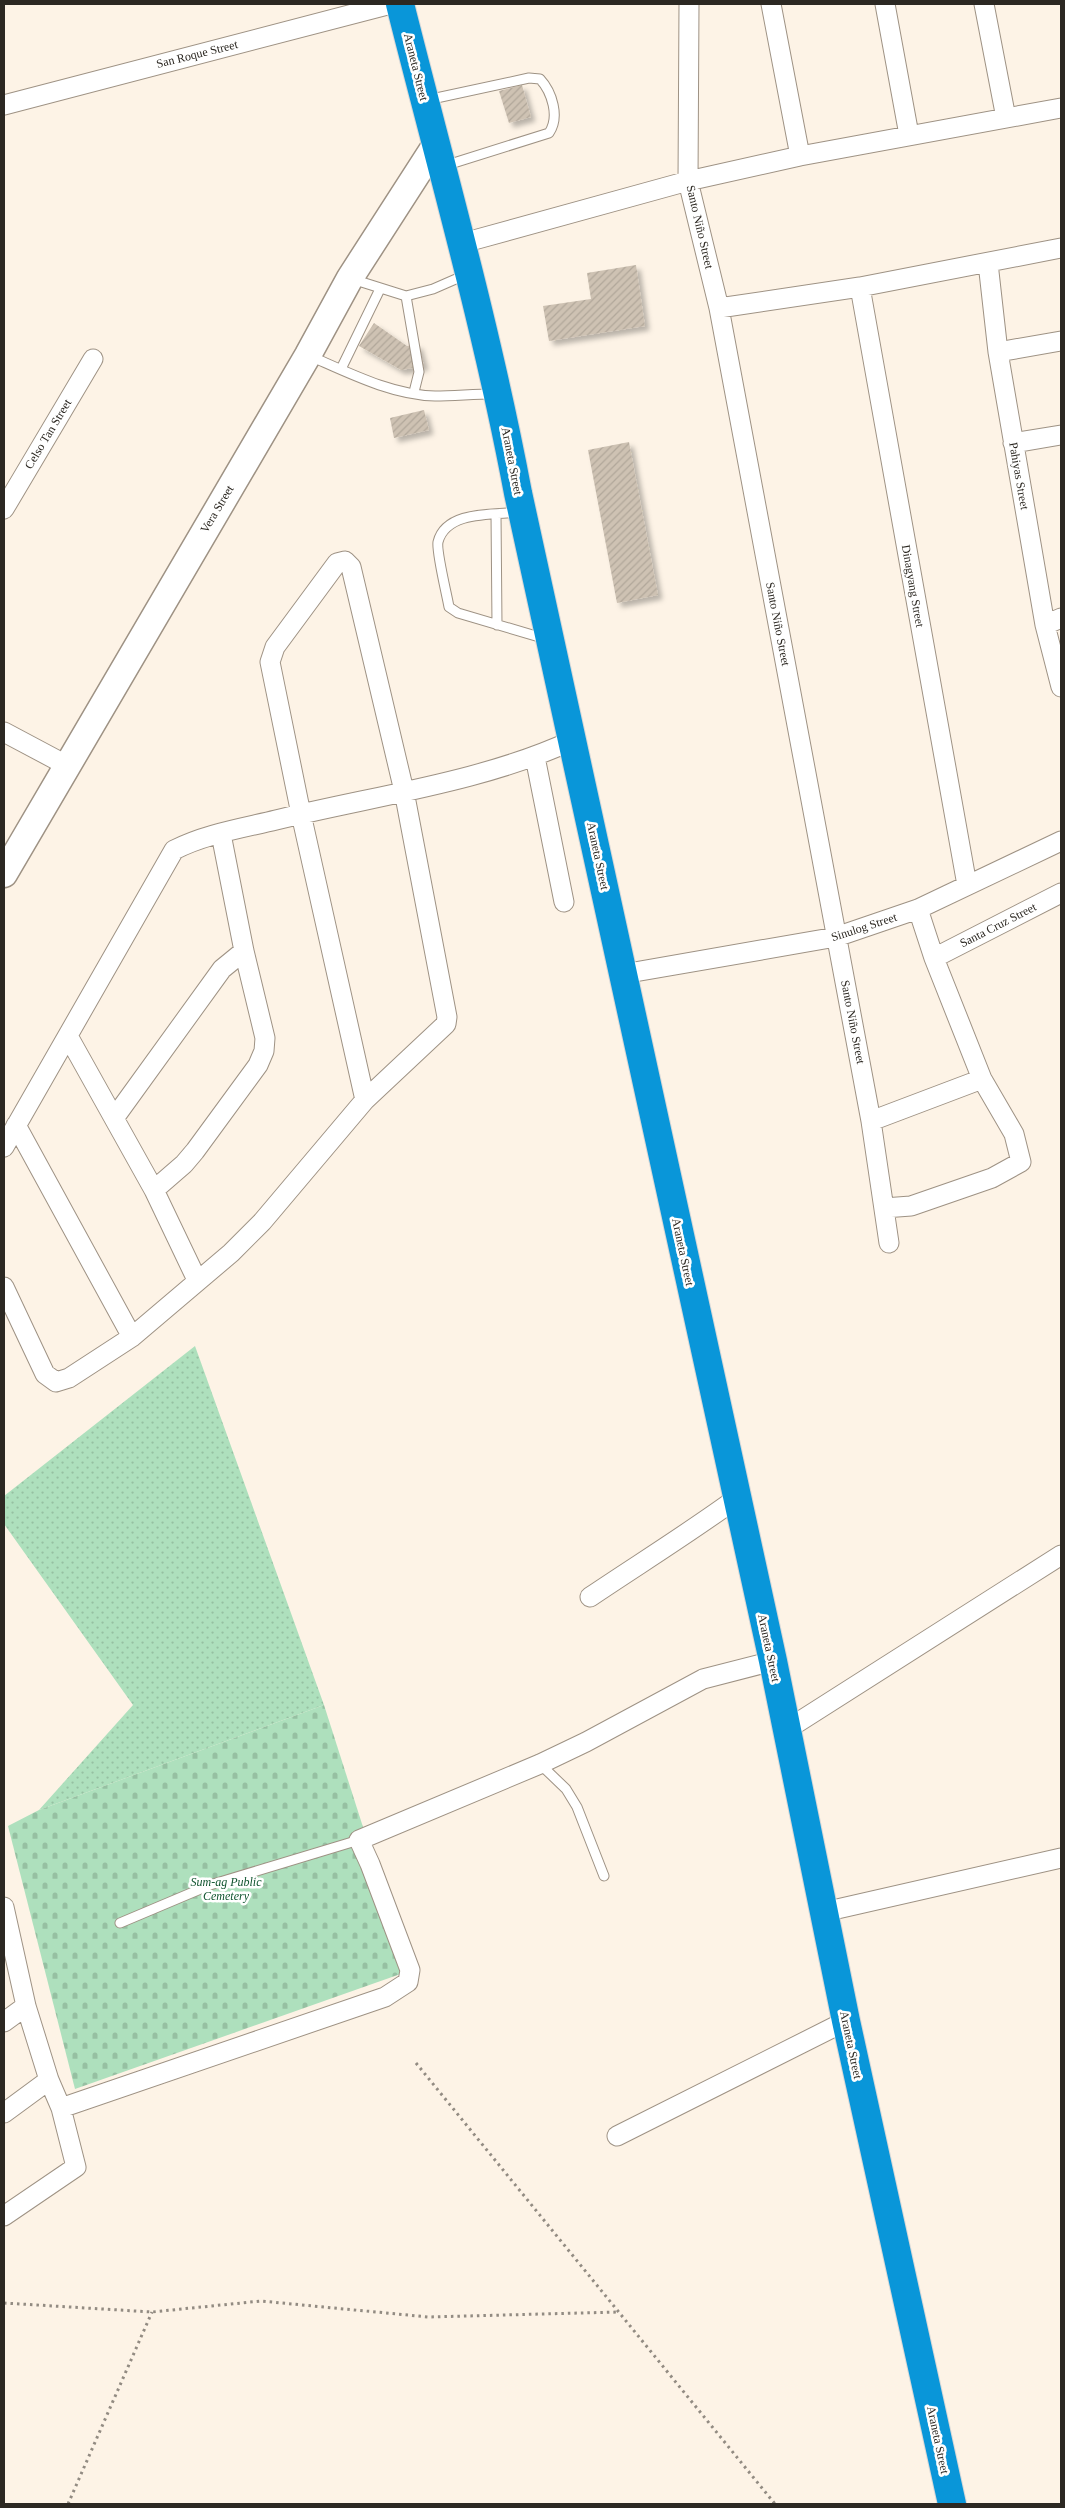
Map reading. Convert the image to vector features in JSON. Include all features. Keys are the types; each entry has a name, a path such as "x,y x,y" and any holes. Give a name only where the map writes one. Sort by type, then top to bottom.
{"highway":[{"name":"Araneta Street","path":"400,4 438,156 463,243 499,393 522,512 772,1661 846,2021 949,2502"}],"street":[{"name":"San Roque Street","path":"4,105 391,4"},
{"name":"Santo Niño Street","path":"689,4 688,181 719,308 836,938 872,1121 889,1243"},
{"path":"771,4 800,156"},
{"path":"885,4 909,135"},
{"path":"984,4 1006,118"},
{"path":"463,243 688,181 800,156 1061,108"},
{"name":"Vera Street","path":"4,874 66,765 308,355 350,278 438,156"},
{"path":"719,308 860,287 1061,248"},
{"name":"Pahiyas Street","path":"988,263 998,352 1013,444 1053,622 1061,687"},
{"name":"Dinagyang Street","path":"860,287 966,885"},
{"path":"998,352 1061,341"},
{"name":"Celso Tan Street","path":"4,509 93,359"},
{"path":"1013,444 1061,435"},
{"path":"4,1287 45,1374 56,1382 69,1378 132,1337 231,1253 262,1222 365,1100 441,1031 446,1024 447,1017 404,792 351,567 345,561 337,563 271,654 270,662 301,814 365,1100"},
{"path":"4,732 66,765"},
{"path":"4,1148 169,855 182,846 221,834 301,814 404,792 535,757 572,740"},
{"path":"535,757 564,902"},
{"path":"154,1190 184,1164 195,1151 258,1065 264,1050 265,1038 244,951 221,834"},
{"name":"Sinulog Street","path":"623,974 836,938 918,909 1061,841"},
{"name":"Santa Cruz Street","path":"934,958 1061,893"},
{"path":"884,1208 911,1206 992,1178 1021,1162 1014,1134 982,1079 934,958 918,909"},
{"path":"115,1118 222,968 244,951"},
{"path":"68,1036 154,1190 197,1280"},
{"path":"872,1121 982,1079"},
{"path":"16,1125 132,1337"},
{"path":"590,1597 662,1548 685,1535 736,1498"},
{"path":"786,1730 1061,1555"},
{"path":"61,2108 385,1997 408,1982 410,1970 370,1864 358,1840 540,1764 586,1742 704,1678 772,1661"},
{"path":"824,1912 1061,1858"},
{"path":"4,1908 26,2006 49,2080 61,2108 76,2167 4,2216"},
{"path":"4,2022 26,2006"},
{"path":"617,2136 846,2021"},
{"path":"4,2113 49,2080"}],"lane":[{"path":"425,101 529,78 540,79 547,87 555,118 549,133 438,156"},
{"path":"350,278 406,296 433,289 469,273"},
{"path":"341,369 380,289"},
{"path":"406,296 419,372 414,392"},
{"path":"308,355 395,389 434,396 499,393"},
{"path":"522,512 461,518 447,526 438,542 449,607 458,613 551,640"},
{"path":"496,514 497,625"},
{"path":"540,1764 566,1789 573,1801 583,1820 604,1876"},
{"path":"120,1923 210,1885 358,1840"}],"path":[{"path":"416,2062 775,2504"},
{"path":"4,2303 152,2312 261,2301 428,2317 619,2312"},
{"path":"68,2504 152,2312"}],"green space":[{"path":"195,1346 324,1705 39,1810 133,1705 4,1524 4,1496"},
{"name":"Sum-ag Public Cemetery","path":"324,1705 409,1971 75,2089 8,1826 39,1810"}],"building":[{"path":"522,85 531,117 509,123 499,91"},
{"path":"636,265 645,326 549,341 543,306 591,299 587,273"},
{"path":"374,323 407,346 418,344 424,366 401,370 359,346"},
{"path":"424,410 429,430 394,438 390,418"},
{"path":"629,442 658,595 617,603 588,450"}]}
